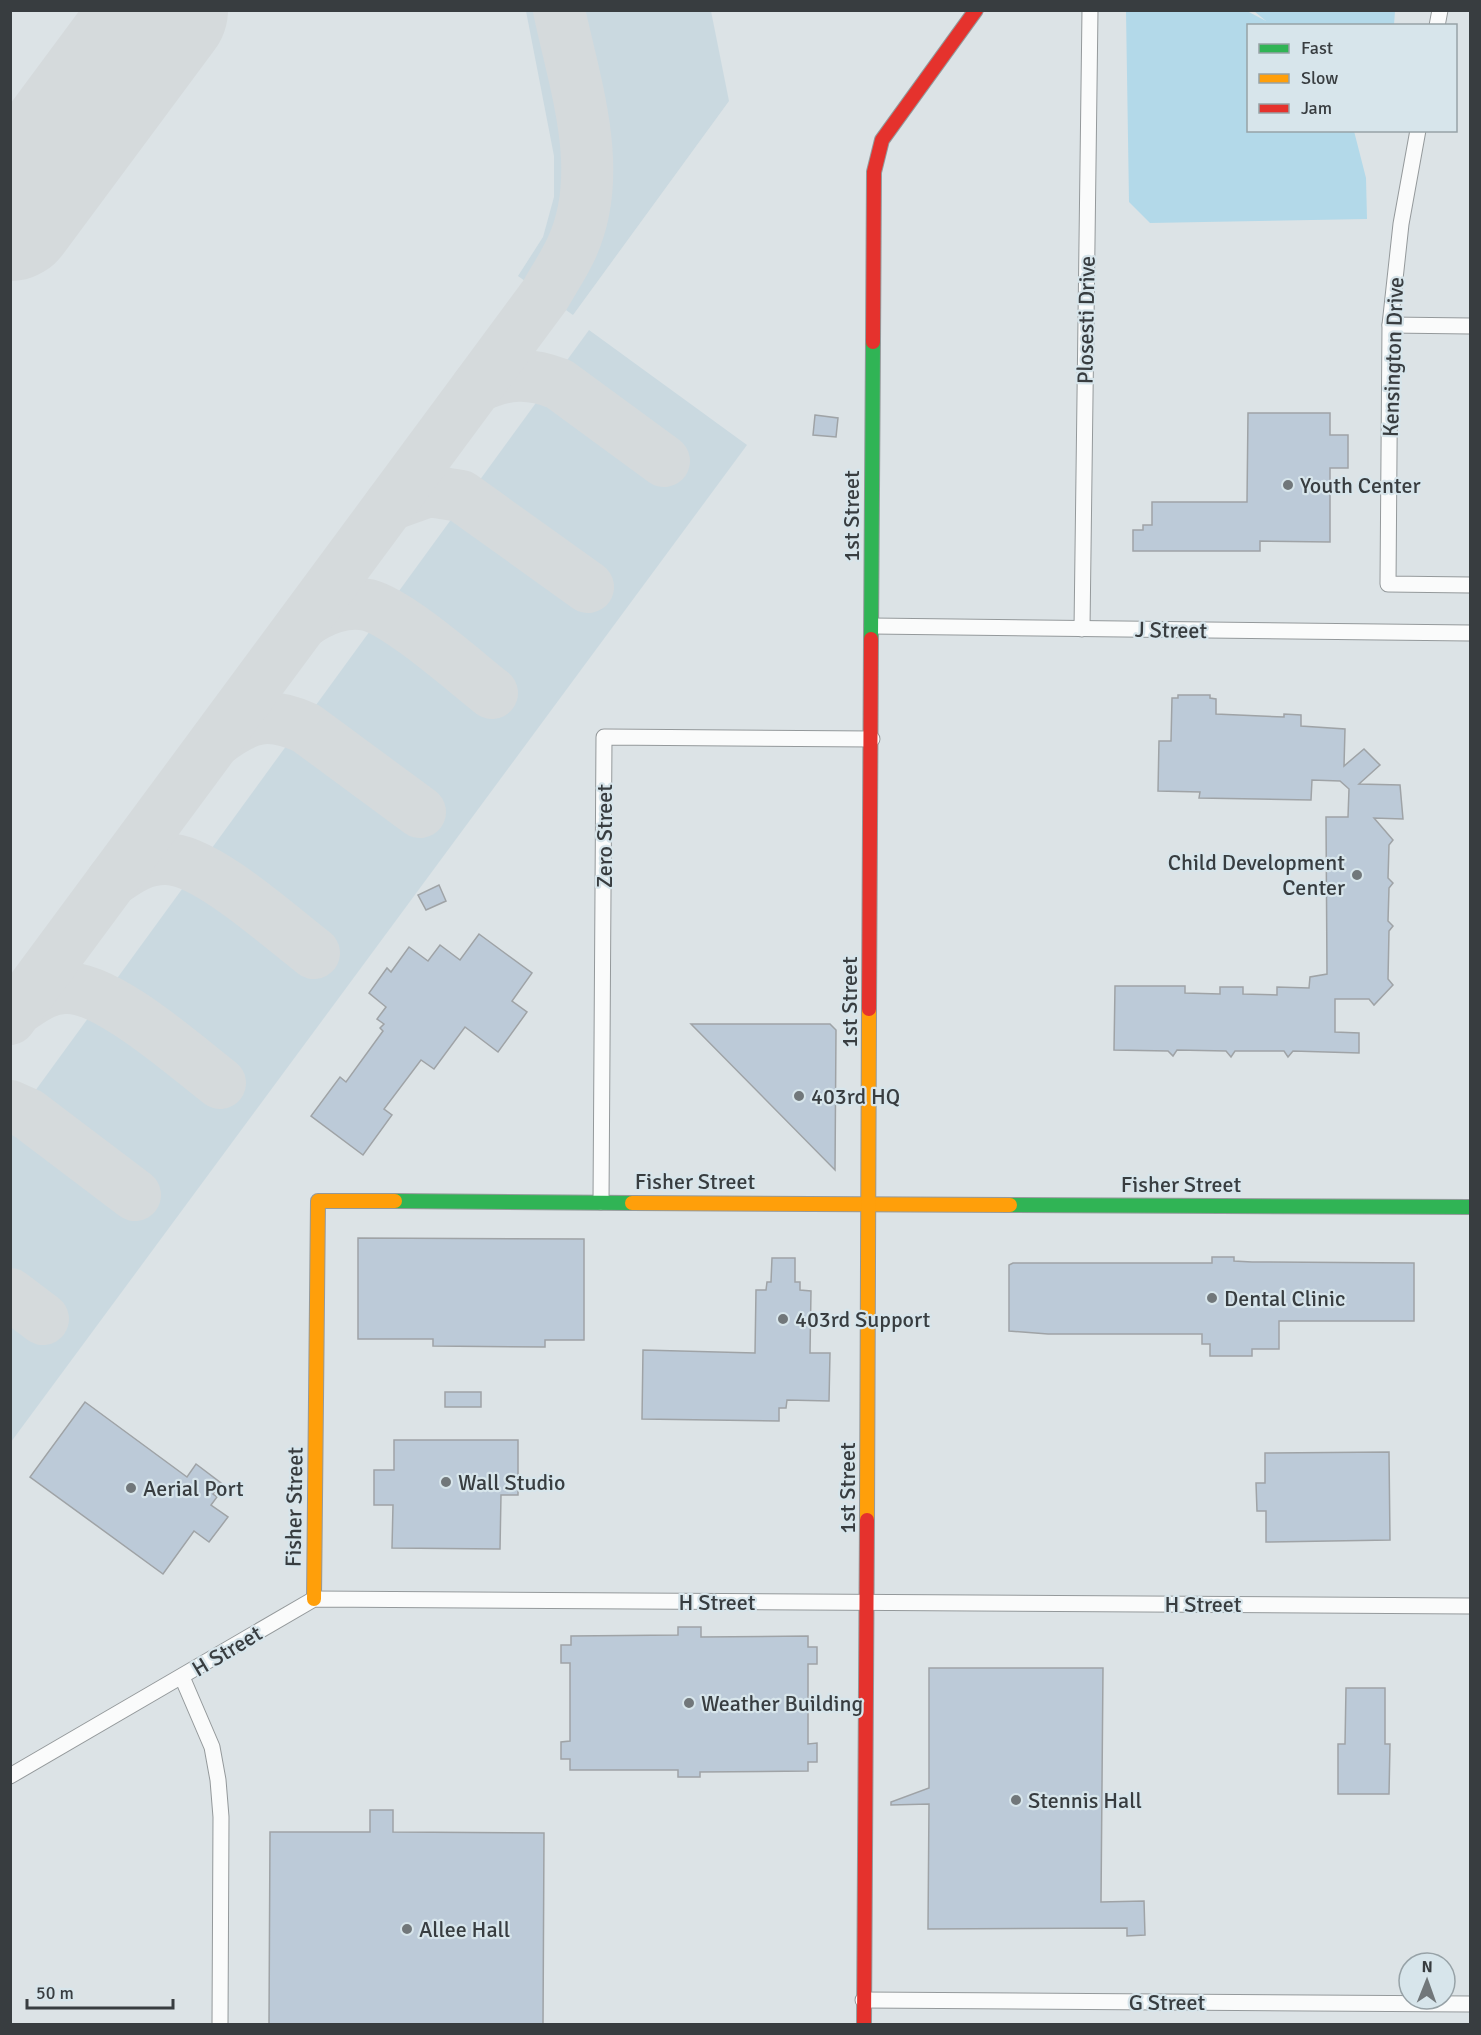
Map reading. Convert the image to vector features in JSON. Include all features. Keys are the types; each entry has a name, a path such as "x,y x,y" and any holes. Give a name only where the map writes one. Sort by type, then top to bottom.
{"street":[{"name":"1st Street","path":"864,2025 874,172 882,140 976,10"},
{"name":"Plosesti Drive","path":"1082,628 1090,10"},
{"name":"Kensington Drive","path":"1418,132 1401,224 1390,325 1388,584 1470,585"},
{"path":"1390,325 1470,326"},
{"name":"J Street","path":"872,626 1470,633"},
{"name":"Zero Street","path":"601,1202 604,737 872,739"},
{"name":"Fisher Street","path":"314,1599 318,1201 1470,1207"},
{"name":"H Street","path":"10,1776 314,1599 1470,1605"},
{"path":"182,1677 212,1747 218,1780 221,1817 220,2025"},
{"name":"G Street","path":"863,2000 1470,2004"}],"shaded area":[{"path":"526,11 711,11 729,101 573,315 518,276 543,237 554,197 554,156"},
{"path":"1126,11 1247,11 1266,21 1254,11 1395,11 1394,24 1247,24 1247,132 1354,132 1366,178 1367,219 1150,223 1129,202"},
{"path":"589,330 747,445 11,1442 11,1124"}],"building":[{"name":"Youth Center","path":"1248,413 1330,413 1330,435 1348,435 1348,468 1330,468 1330,542 1260,541 1260,551 1133,551 1133,530 1143,530 1143,525 1152,525 1152,502 1247,502"},
{"path":"815,415 838,418 836,437 813,435"},
{"name":"Child Development Center","path":"1178,695 1210,695 1210,698 1216,699 1216,714 1284,717 1284,714 1301,715 1301,726 1345,729 1344,766 1364,749 1380,765 1359,784 1400,785 1403,819 1374,818 1393,840 1389,845 1388,878 1393,883 1389,888 1388,921 1393,926 1389,931 1388,979 1393,985 1374,1005 1369,999 1335,999 1335,1032 1359,1033 1359,1053 1293,1051 1288,1057 1284,1051 1235,1051 1231,1057 1226,1051 1177,1050 1173,1056 1168,1051 1114,1050 1115,986 1185,986 1185,993 1220,994 1220,987 1243,987 1243,994 1277,995 1277,987 1309,988 1310,977 1327,974 1326,817 1348,817 1349,789 1340,781 1312,780 1311,800 1199,798 1200,792 1158,791 1159,741 1171,741 1172,698 1178,698"},
{"path":"439,885 446,901 426,910 418,895"},
{"path":"479,934 532,973 512,1001 527,1012 498,1052 465,1027 434,1069 421,1060 384,1109 392,1115 363,1155 311,1116 340,1077 346,1082 383,1031 380,1028 384,1024 377,1019 386,1007 369,993 387,968 391,972 409,947 428,961 440,945 460,960"},
{"name":"403rd HQ","path":"691,1024 830,1024 836,1030 835,1170"},
{"path":"358,1238 584,1239 584,1340 545,1340 545,1347 433,1346 433,1339 358,1339"},
{"name":"Dental Clinic","path":"1212,1257 1234,1257 1234,1261 1252,1262 1414,1263 1414,1321 1279,1321 1279,1349 1252,1349 1252,1356 1210,1356 1210,1344 1202,1344 1202,1334 1048,1334 1009,1331 1009,1265 1013,1263 1212,1263"},
{"name":"403rd Support","path":"772,1258 795,1258 795,1282 800,1282 800,1290 811,1291 810,1353 830,1353 829,1401 787,1400 786,1408 779,1408 779,1421 642,1419 643,1350 755,1353 756,1290 766,1290 767,1282 771,1282"},
{"path":"445,1392 481,1392 481,1407 445,1407"},
{"name":"Aerial Port","path":"85,1402 187,1477 196,1464 221,1483 213,1494 217,1497 211,1505 228,1517 209,1542 194,1531 163,1574 30,1477"},
{"name":"Wall Studio","path":"394,1440 518,1440 518,1495 501,1495 500,1549 392,1548 393,1505 374,1505 374,1470 394,1470"},
{"path":"1389,1452 1390,1540 1266,1542 1266,1511 1257,1511 1256,1483 1265,1483 1265,1453"},
{"name":"Weather Building","path":"678,1627 701,1627 701,1637 808,1636 808,1647 817,1647 817,1664 808,1664 808,1744 817,1743 817,1762 808,1762 808,1771 700,1772 700,1777 678,1777 678,1770 570,1770 570,1759 561,1759 561,1742 570,1741 570,1663 561,1663 561,1645 571,1645 571,1636 678,1635"},
{"name":"Stennis Hall","path":"929,1668 1103,1668 1101,1902 1144,1901 1145,1935 1127,1936 1127,1928 928,1929 929,1804 891,1805 891,1802 929,1788"},
{"path":"1346,1688 1385,1688 1385,1744 1390,1744 1389,1794 1338,1794 1338,1744 1345,1744"},
{"name":"Allee Hall","path":"370,1810 393,1810 393,1832 544,1833 543,2025 269,2025 270,1832 370,1832"}],"taxiway":[{"path":"10,1019 545,295 566,259 582,218 587,189 587,159 579,99 559,10"},
{"path":"477,387 498,379 518,376 538,377 559,384 664,461"},
{"path":"390,505 429,491 461,496 588,587"},
{"path":"303,623 334,607 351,604 368,605 397,619 492,693"},
{"path":"216,741 249,721 270,718 293,723 306,728 420,812"},
{"path":"112,881 144,862 159,859 183,862 222,882 314,953"},
{"path":"19,1008 58,988 82,990 123,1010 220,1083"},
{"path":"10,1106 28,1114 135,1195"},
{"path":"10,1294 43,1319"}],"runway":[{"path":"10,215 162,10"}],"traffic: fast":[{"path":"871,639 873,342"},
{"path":"395,1201 632,1203"},
{"path":"1010,1205 1470,1207"}],"traffic: slow":[{"path":"867,1520 869,1009"},
{"path":"314,1599 318,1201 395,1201"},
{"path":"632,1203 1010,1205"}],"traffic: jam":[{"path":"873,342 874,172 882,140 976,10"},
{"path":"869,1009 871,639"},
{"path":"864,2024 867,1520"}],"place":[{"name":"Youth Center","path":"1288,485"},
{"name":"Child Development Center","path":"1357,875"},
{"name":"403rd HQ","path":"799,1096"},
{"name":"Dental Clinic","path":"1212,1298"},
{"name":"403rd Support","path":"783,1319"},
{"name":"Wall Studio","path":"446,1482"},
{"name":"Aerial Port","path":"131,1488"},
{"name":"Weather Building","path":"689,1703"},
{"name":"Stennis Hall","path":"1016,1800"},
{"name":"Allee Hall","path":"407,1929"}]}
